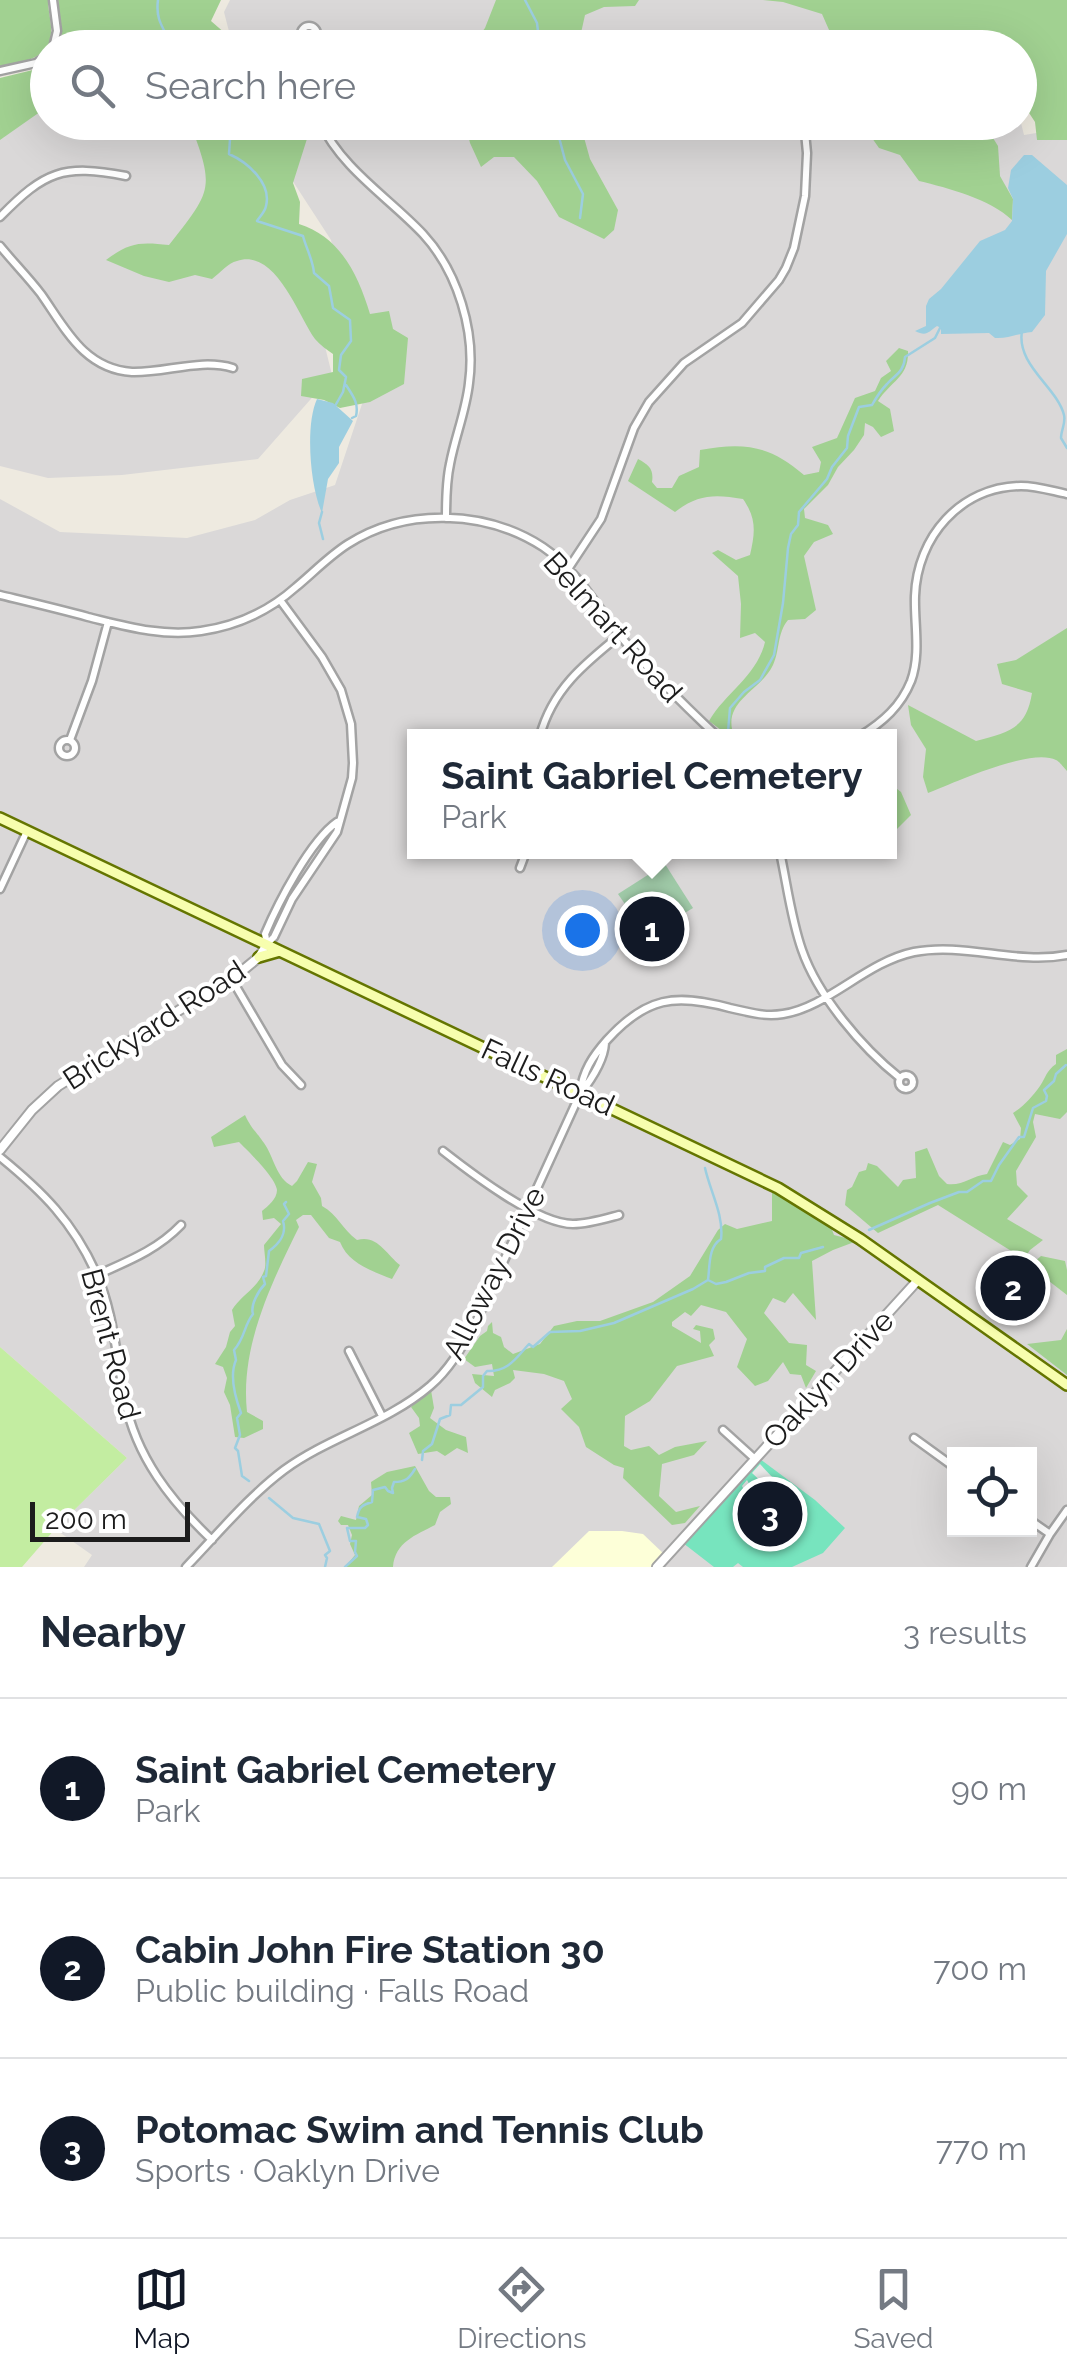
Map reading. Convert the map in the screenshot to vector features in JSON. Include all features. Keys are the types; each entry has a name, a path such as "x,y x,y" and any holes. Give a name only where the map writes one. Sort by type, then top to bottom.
{"main road":[{"name":"Falls Road","path":"0,818 778,1188 860,1239 1067,1385"},
{"path":"259,957 282,951"}],"street":[{"path":"52,0 57,30"},
{"path":"0,71 30,65"},
{"path":"330,140 349,166 428,240 456,290 470,344 470,378 449,466 446,518"},
{"path":"568,570 601,519 630,437 649,402 684,363 742,323 786,268 805,196 806,140"},
{"path":"0,217 26,190 60,172 94,170 126,176"},
{"path":"0,246 80,350 94,360 133,372 217,363 233,368"},
{"path":"871,729 885,720 910,682 916,647 919,568 930,538 944,520 970,499 1001,488 1034,487 1067,494"},
{"name":"Belmart Road","path":"0,594 156,632 199,632 243,621 280,600 332,555 363,536 403,522 446,518 480,521 510,530 540,546 568,570 662,684 710,729"},
{"name":"Brickyard Road","path":"0,1154 32,1110 74,1074 232,978 259,957 267,944 264,934 284,895 329,827 338,821 352,778 352,740 346,706 322,658 280,600"},
{"path":"70,740 108,622"},
{"path":"543,729 564,686 620,635"},
{"path":"0,889 27,831"},
{"path":"520,868 523,859"},
{"path":"782,859 801,948 826,996 873,1054 900,1078"},
{"name":"Alloway Drive","path":"186,1567 284,1470 410,1401 457,1356 580,1094 582,1077 597,1048 620,1024 660,1002 700,1000 766,1016 800,1010 880,964 930,949 1040,958 1067,955"},
{"path":"232,978 282,1065 301,1085"},
{"path":"442,1151 527,1209 557,1222 569,1224 619,1216"},
{"name":"Brent Road","path":"0,1154 56,1207 80,1240 97,1275 108,1312 126,1405 141,1448 170,1496 212,1540"},
{"path":"97,1275 146,1254 181,1225"},
{"name":"Oaklyn Drive","path":"657,1567 918,1280"},
{"path":"349,1351 382,1416"},
{"path":"723,1430 755,1459"},
{"path":"914,1438 947,1462"},
{"path":"1031,1567 1067,1510"},
{"path":"1037,1525 1050,1534"}],"shaded area":[{"path":"230,0 503,0 511,30 229,30 224,12"},
{"path":"545,0 834,0 860,30 549,30"},
{"path":"30,110 30,140 227,140 320,326 332,375 258,459 122,475 48,478 0,466 0,125"},
{"path":"1067,125 1067,1567 84,1567 92,1555 55,1529 127,1458 0,1347 0,499 60,532 187,538 255,520 290,500 335,485 365,395 331,240 267,140 1037,140 1037,133"},
{"path":"665,864 693,908 647,936 618,894"},
{"path":"760,1464 803,1510 783,1529 764,1530 745,1519 746,1494 742,1486 747,1480 755,1495 756,1515 780,1515 787,1509 752,1473"},
{"path":"589,1531 643,1534 664,1554 652,1567 552,1567"}],"green space":[{"path":"0,0 48,0 51,30 30,30 30,59 0,67"},
{"path":"58,0 221,0 211,21 221,30 62,30"},
{"path":"496,0 639,0 635,6 604,7 585,15 582,30 485,28"},
{"path":"763,0 1067,0 1067,140 1037,140 1037,30 829,30 822,14"},
{"path":"30,71 30,119 0,140 0,78"},
{"path":"196,140 307,140 293,183 300,202 299,224 326,238 345,259 370,314 389,311 393,329 408,338 404,384 370,402 340,408 301,396 302,379 333,372 333,354 315,339 284,286 263,264 237,261 212,279 195,275 169,282 106,260 136,245 169,245 201,200 206,176"},
{"path":"469,140 585,140 590,159 618,210 614,230 604,239 559,217 537,181 514,157 494,157 481,167"},
{"path":"873,140 994,140 1000,176 1013,199 1012,220 981,200 919,181 900,155 879,148"},
{"path":"899,348 908,351 906,367 878,401 890,409 894,431 881,437 865,423 864,435 854,450 804,509 805,518 828,525 833,534 814,542 804,556 816,610 805,619 788,620 773,665 737,705 732,729 720,729 709,721 755,665 765,642 755,633 740,638 738,576 712,553 718,550 736,560 750,555 754,533 751,513 743,499 715,496 691,502 675,512 628,481 638,459 650,468 657,488 672,488 679,476 699,467 700,450 730,446 767,452 804,475 819,472 821,462 812,447 837,438 855,398 875,391 881,378 891,371 886,361"},
{"path":"1067,628 1067,771 1056,760 1029,758 928,793 923,777 926,749 911,725 908,705 976,741 1006,732 1025,715 1032,693 1002,684 997,664 1016,660"},
{"path":"897,789 901,792 911,815 897,829"},
{"path":"1067,1049 1067,1112 1060,1119 1035,1114 1036,1137 1016,1171 1017,1185 1028,1196 1007,1219 1043,1240 1024,1259 938,1205 878,1233 845,1205 847,1190 868,1163 877,1166 898,1187 903,1180 916,1178 915,1152 927,1148 939,1176 947,1184 987,1174 1003,1142 1010,1145 1020,1139 1021,1128 1013,1113 1040,1086 1056,1064 1056,1055"},
{"path":"245,1115 287,1182 292,1186 308,1162 317,1164 312,1182 322,1206 357,1240 376,1242 400,1265 392,1279 377,1273 355,1261 311,1215 296,1220 299,1227 268,1293 248,1364 247,1412 263,1421 263,1429 244,1438 235,1437 224,1392 227,1378 223,1367 215,1364 235,1326 232,1310 261,1277 264,1245 281,1224 274,1218 263,1220 262,1211 277,1190 261,1165 239,1142 214,1147 211,1137"},
{"path":"772,1189 829,1222 834,1235 857,1241 812,1261 816,1320 793,1293 785,1303 773,1298 764,1313 789,1343 807,1345 806,1365 816,1371 806,1388 801,1375 790,1374 783,1362 768,1381 755,1386 737,1367 747,1339 726,1312 701,1305 691,1316 685,1312 672,1322 672,1326 701,1343 700,1331 693,1329 696,1325 713,1329 715,1339 709,1345 714,1356 677,1366 650,1401 625,1416 624,1446 631,1450 649,1446 659,1455 675,1447 707,1441 694,1455 662,1464 659,1496 676,1512 700,1506 685,1523 672,1525 623,1478 624,1468 586,1447 579,1427 561,1409 572,1399 564,1381 513,1370 515,1378 495,1390 492,1397 475,1383 472,1374 494,1376 492,1364 475,1367 464,1359 492,1322 493,1333 501,1337 504,1347 513,1354 540,1344 554,1326 600,1321 653,1302 690,1276 725,1224 737,1229 772,1221"},
{"path":"1041,1256 1065,1261 1067,1295 1033,1263"},
{"path":"1067,1329 1067,1375 1027,1344 1061,1340"},
{"path":"0,1347 127,1458 22,1567 0,1567"},
{"path":"431,1390 434,1408 430,1418 446,1430 466,1437 468,1453 457,1448 445,1456 437,1451 418,1454 409,1433 420,1426 419,1418 411,1407"},
{"path":"760,1459 845,1528 823,1553 792,1567 743,1567 738,1563 733,1567 714,1567 683,1543"},
{"path":"415,1466 429,1491 436,1497 450,1497 451,1504 440,1512 435,1525 402,1545 393,1567 345,1567 355,1555 348,1525 338,1521 341,1516 356,1520 359,1506 372,1495 371,1482 387,1472"}],"water":[{"path":"1024,155 1032,155 1067,185 1067,234 1046,271 1045,315 1032,332 1004,338 989,333 941,334 937,326 925,334 915,331 926,326 929,299 980,241 1005,230 1012,221 1013,199 1008,188 1011,170"},
{"path":"317,399 333,403 353,421 339,447 339,463 328,479 322,513 310,456"}],"waterway":[{"path":"158,0 164,30"},
{"path":"525,0 538,30"},
{"path":"230,140 229,154 250,168 265,189 265,208 257,221 303,236 314,273 329,286 333,308 350,320 351,341 341,355 339,370 346,377 335,406"},
{"path":"560,140 565,160 583,194 580,218"},
{"path":"728,729 730,708 760,680 774,655 788,548 799,512 847,448 859,407 872,405 901,369 905,357 935,338 940,328"},
{"path":"1022,331 1025,355 1064,415 1061,438 1067,448"},
{"path":"346,385 356,403 356,416 352,418"},
{"path":"322,512 319,523 323,539"},
{"path":"869,1230 991,1181 1019,1137 1024,1137 1033,1108 1046,1101 1044,1090 1066,1065"},
{"path":"422,1460 440,1419 450,1415 451,1405 461,1405 483,1387 487,1371 506,1367 529,1344 533,1347 550,1332 580,1331 614,1323 708,1280 712,1252 721,1239 721,1230 705,1168"},
{"path":"249,1481 242,1476 235,1448 240,1435 237,1418 241,1413 234,1386 234,1350 265,1284 269,1251 283,1234 283,1221 289,1214 286,1202"},
{"path":"708,1280 716,1284 765,1271 765,1267 784,1258 799,1258 801,1253 823,1247"},
{"path":"345,1567 357,1556 356,1541 350,1541 347,1528 368,1525 366,1519 357,1517 362,1507 372,1502 373,1490 385,1487 393,1493 394,1482 406,1479 415,1469"},
{"path":"269,1498 293,1518 319,1524 330,1551 325,1555 325,1567"}],"place":[{"name":"Saint Gabriel Cemetery","path":"652,929"},
{"name":"Cabin John Fire Station 30","path":"1013,1288"},
{"name":"Potomac Swim and Tennis Club","path":"770,1514"}]}
